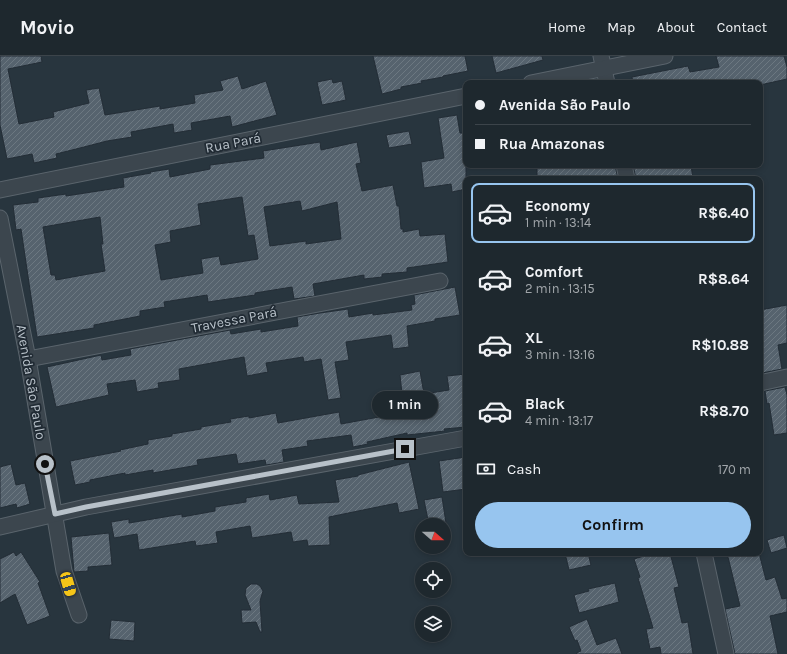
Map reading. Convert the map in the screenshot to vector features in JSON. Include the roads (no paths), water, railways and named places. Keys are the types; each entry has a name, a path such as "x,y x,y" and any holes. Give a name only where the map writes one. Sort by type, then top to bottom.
{"street":[{"path":"541,80 603,62 665,56"},
{"path":"603,62 606,80"},
{"name":"Rua Pará","path":"0,190 463,97"},
{"name":"Avenida São Paulo","path":"0,218 28,359 64,571 79,615"},
{"name":"Travessa Pará","path":"28,359 440,281"},
{"path":"763,382 787,377"},
{"path":"0,526 101,504 463,439"},
{"path":"705,556 726,654"}]}
